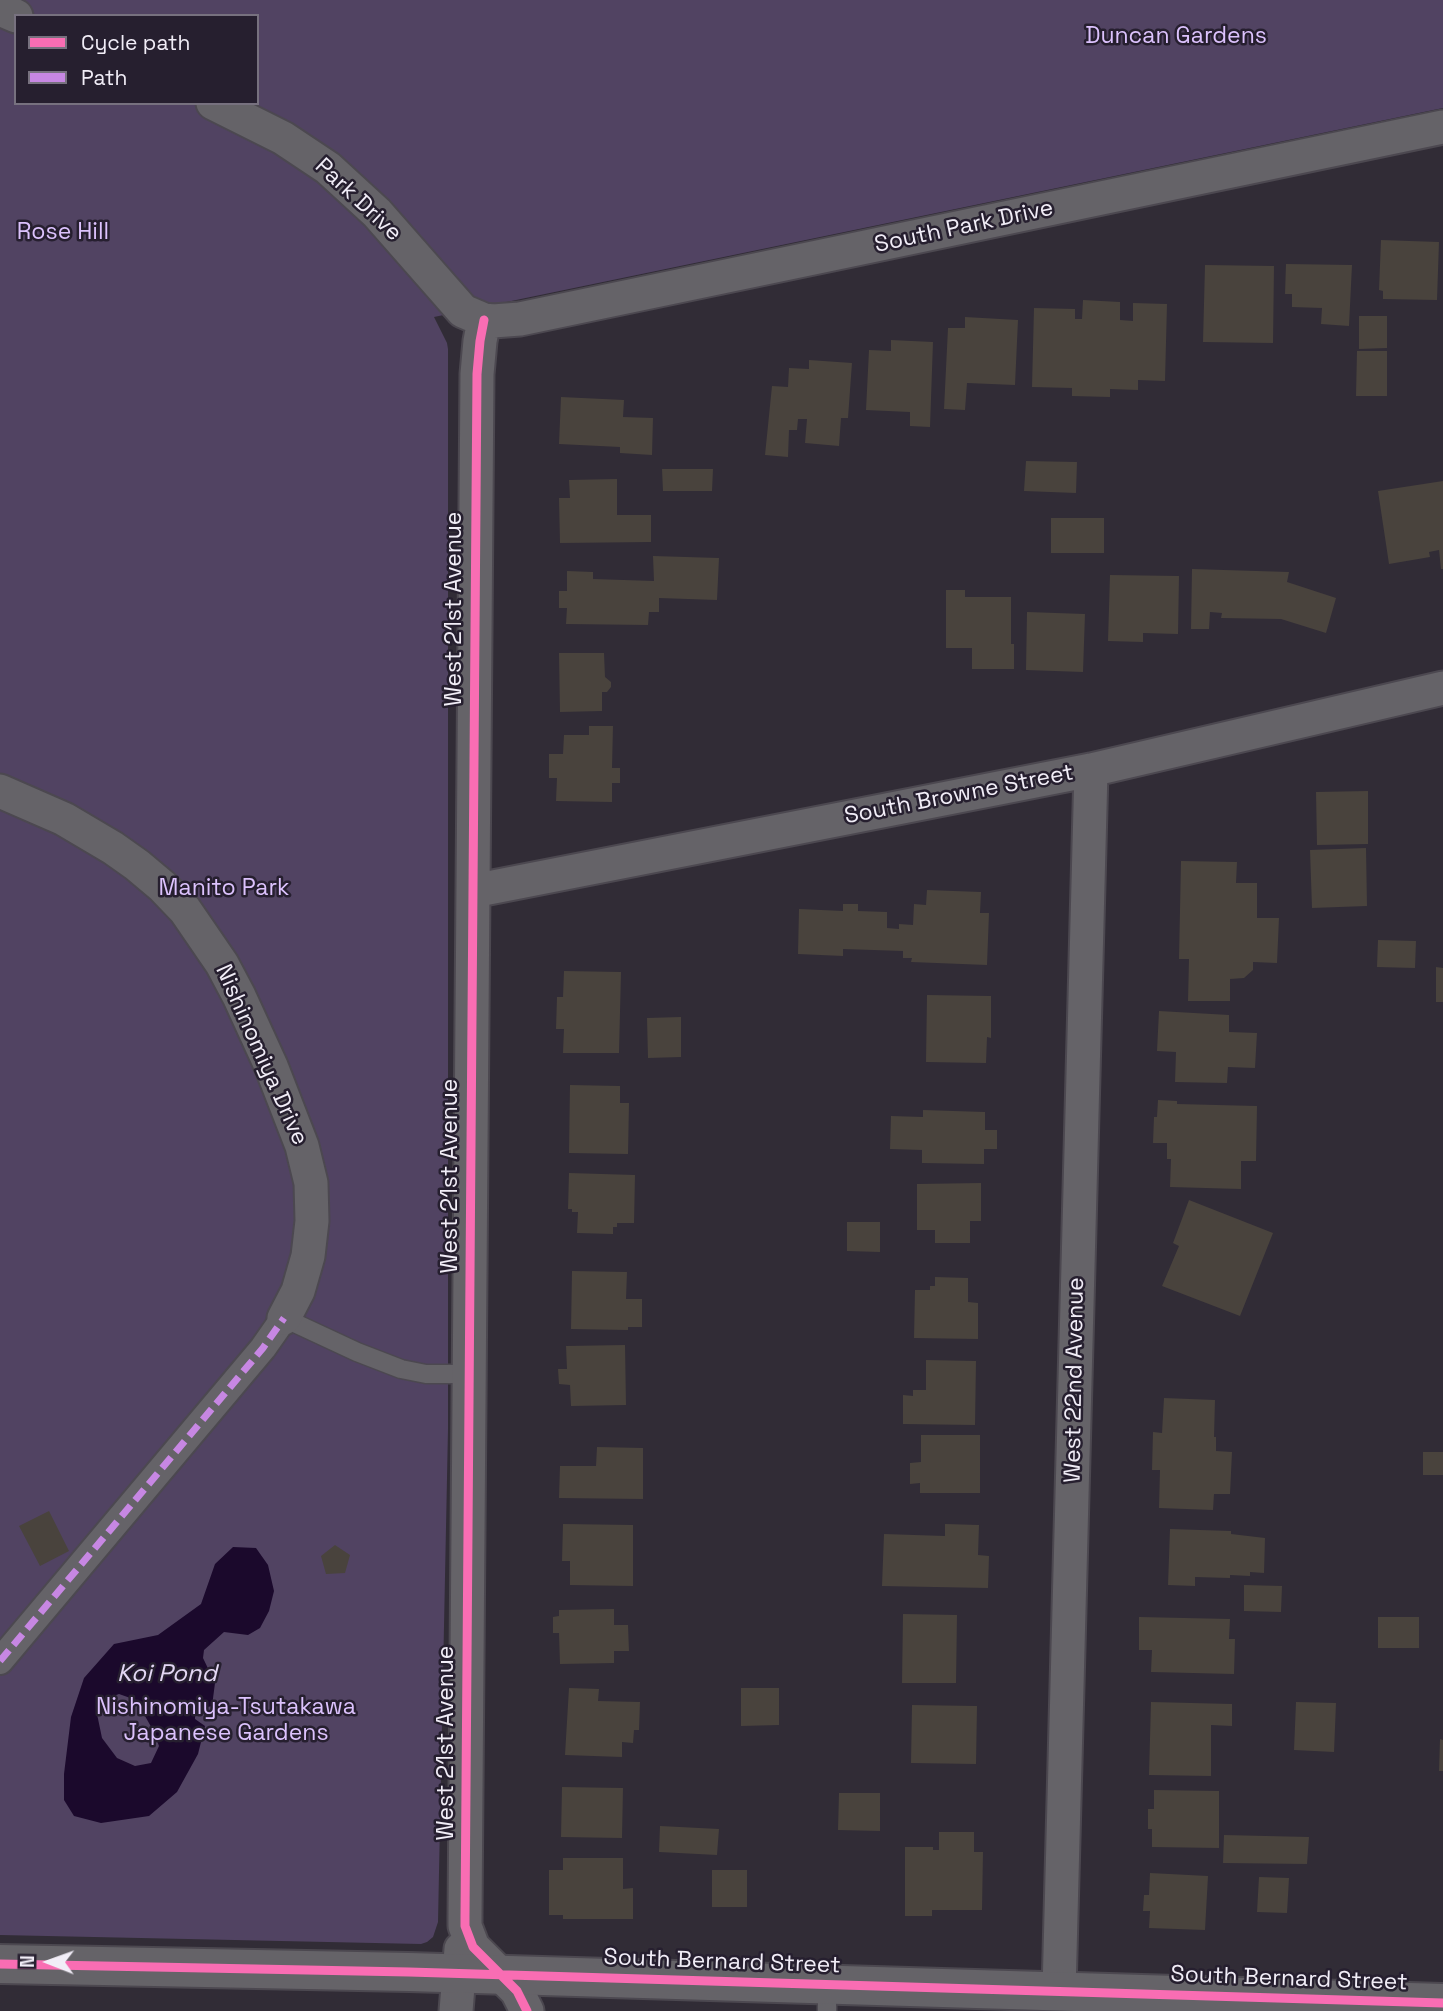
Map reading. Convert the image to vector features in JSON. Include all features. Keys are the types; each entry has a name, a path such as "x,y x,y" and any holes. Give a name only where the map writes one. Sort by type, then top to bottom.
{"street":[{"name":"Park Drive","path":"217,105 283,138 328,168 377,213 463,311 484,320"},
{"name":"South Park Drive","path":"484,320 520,319 1443,127"},
{"name":"West 21st Avenue","path":"484,320 477,363 465,1926 473,1947 517,1991 527,2011"},
{"name":"South Browne Street","path":"472,891 1091,770 1443,688"},
{"name":"West 22nd Avenue","path":"1066,1998 1091,770"},
{"name":"Nishinomiya Drive","path":"0,791 64,819 113,848 162,886 184,910 222,964 271,1066 302,1146 311,1183 312,1221 308,1256 298,1291 284,1318 263,1348 0,1661"},
{"name":"West 21st Avenue","path":"456,2011 465,1915"},
{"name":"South Bernard Street","path":"0,1964 501,1975 827,1997 1066,1998 1344,2005 1443,2003"}],"lane":[{"path":"284,1318 401,1369 426,1374 468,1374"}],"green space":[{"name":"Manito Park","path":"0,0 1443,0 1443,108 434,317 448,349 448,1429 438,1922 433,1937 421,1944 0,1935"}],"water":[{"name":"Koi Pond","path":"233,1547 256,1548 268,1565 274,1591 269,1611 260,1628 248,1635 224,1632 204,1650 203,1658 215,1683 212,1706 195,1710 195,1719 205,1726 198,1754 177,1792 149,1816 101,1823 74,1816 64,1800 64,1774 71,1717 84,1678 114,1644 158,1635 201,1604 215,1564","holes":["119,1694 136,1700 159,1746 151,1763 135,1766 117,1758 102,1738 97,1714 105,1699"]}],"building":[{"path":"1381,240 1439,242 1437,300 1383,299 1383,291 1379,290"},
{"path":"1286,264 1352,265 1349,326 1321,324 1322,308 1292,307 1292,294 1285,294"},
{"path":"1205,265 1274,266 1273,343 1203,342"},
{"path":"1083,300 1120,302 1120,320 1133,321 1133,303 1167,304 1165,381 1138,380 1138,390 1110,389 1110,397 1072,396 1072,388 1032,387 1034,308 1075,309 1075,319 1082,319"},
{"path":"1359,316 1387,316 1387,348 1359,349"},
{"path":"965,317 1018,320 1015,385 967,383 965,410 944,409 948,328 965,328"},
{"path":"891,340 933,342 930,427 910,426 910,412 866,410 869,350 891,351"},
{"path":"1357,351 1387,351 1387,396 1356,396"},
{"path":"809,360 852,363 848,418 841,418 839,446 805,443 807,419 798,419 797,430 789,430 788,457 765,455 772,386 788,387 789,368 809,369"},
{"path":"561,397 624,400 623,417 653,418 652,455 620,453 620,447 559,444"},
{"path":"1026,461 1077,462 1076,493 1024,491"},
{"path":"662,469 713,469 712,491 663,491"},
{"path":"617,479 617,515 651,515 651,542 560,543 559,498 570,498 569,480"},
{"path":"1443,481 1443,569 1439,550 1429,552 1430,557 1389,564 1378,491"},
{"path":"1051,518 1104,518 1104,553 1051,553"},
{"path":"653,556 719,558 717,600 659,598 659,612 649,612 648,625 566,624 567,608 559,608 559,591 567,591 567,571 593,572 593,579 654,581"},
{"path":"1192,569 1289,572 1287,582 1336,598 1326,633 1281,619 1221,618 1222,613 1210,612 1209,629 1191,629"},
{"path":"1110,575 1179,576 1178,634 1143,633 1143,642 1108,641"},
{"path":"946,590 965,590 965,597 1011,597 1014,669 972,669 972,648 946,648"},
{"path":"1027,612 1085,614 1083,672 1026,670"},
{"path":"559,653 604,653 605,677 611,682 611,687 607,692 602,692 602,711 560,712"},
{"path":"589,726 613,726 612,768 620,768 620,783 612,783 612,802 556,801 557,778 549,778 549,754 563,754 564,735 589,735"},
{"path":"1368,791 1368,844 1317,845 1316,792"},
{"path":"1366,848 1367,906 1312,908 1310,850"},
{"path":"1181,861 1237,862 1236,883 1257,883 1257,918 1279,918 1277,963 1253,962 1253,970 1244,978 1230,979 1230,1001 1188,1001 1189,959 1179,959"},
{"path":"927,890 981,892 980,913 989,913 987,965 911,962 912,958 903,958 903,951 843,949 843,956 798,954 799,909 843,911 843,904 858,904 858,911 887,912 887,928 899,929 899,924 913,925 914,904 926,905"},
{"path":"1378,940 1416,941 1415,968 1377,967"},
{"path":"1436,967 1443,968 1443,1002 1436,1002"},
{"path":"564,971 621,972 619,1053 563,1053 564,1029 556,1029 557,997 563,997"},
{"path":"927,995 991,996 991,1038 987,1037 986,1063 926,1062"},
{"path":"1159,1011 1229,1015 1229,1032 1257,1033 1255,1068 1228,1067 1227,1083 1175,1082 1176,1052 1157,1051"},
{"path":"681,1017 681,1057 648,1058 647,1018"},
{"path":"570,1085 620,1086 620,1103 629,1103 628,1154 569,1153"},
{"path":"1158,1100 1177,1101 1177,1104 1257,1106 1256,1161 1241,1161 1241,1189 1170,1187 1171,1159 1167,1159 1167,1143 1153,1143"},
{"path":"923,1110 985,1112 985,1130 997,1130 997,1149 984,1149 984,1164 922,1163 922,1150 890,1149 891,1116 923,1117"},
{"path":"569,1173 635,1175 634,1223 617,1223 617,1227 613,1227 613,1234 577,1233 578,1212 568,1209"},
{"path":"981,1183 981,1221 970,1221 970,1243 935,1243 935,1230 917,1230 917,1184"},
{"path":"1189,1200 1273,1233 1240,1316 1162,1286 1179,1246 1173,1243"},
{"path":"847,1222 880,1222 880,1252 847,1251"},
{"path":"572,1271 627,1272 626,1299 642,1299 642,1327 628,1327 628,1330 571,1329"},
{"path":"935,1277 968,1278 968,1302 978,1303 978,1339 914,1338 915,1290 930,1290 930,1286 935,1286"},
{"path":"625,1345 626,1405 571,1406 570,1385 559,1384 558,1369 567,1369 566,1346"},
{"path":"926,1360 976,1361 975,1425 903,1424 903,1395 913,1396 913,1390 926,1390"},
{"path":"1164,1398 1215,1400 1216,1451 1232,1452 1230,1494 1214,1494 1213,1510 1159,1508 1160,1470 1152,1470 1153,1432 1162,1433"},
{"path":"921,1435 980,1435 980,1493 920,1493 920,1483 910,1484 910,1463 921,1462"},
{"path":"597,1447 643,1448 643,1499 559,1498 560,1466 596,1466"},
{"path":"1423,1452 1443,1452 1443,1475 1423,1475"},
{"path":"49,1511 69,1551 40,1566 19,1526"},
{"path":"563,1524 633,1525 633,1586 570,1585 570,1561 562,1561"},
{"path":"945,1524 979,1525 978,1555 989,1556 988,1588 882,1586 884,1534 945,1536"},
{"path":"1170,1529 1231,1531 1231,1534 1265,1538 1264,1573 1250,1572 1250,1576 1230,1575 1230,1578 1195,1577 1195,1586 1168,1585"},
{"path":"335,1545 350,1555 345,1573 326,1574 321,1556"},
{"path":"1244,1585 1282,1586 1281,1612 1244,1611"},
{"path":"614,1609 614,1625 628,1625 629,1651 614,1651 614,1663 560,1664 559,1633 553,1633 553,1617 559,1616 559,1610"},
{"path":"903,1614 957,1615 956,1683 902,1683"},
{"path":"1139,1617 1230,1619 1229,1639 1235,1639 1234,1674 1151,1672 1152,1650 1139,1650"},
{"path":"1378,1617 1419,1617 1419,1648 1378,1648"},
{"path":"569,1688 599,1689 598,1701 640,1702 639,1730 634,1730 633,1743 622,1742 622,1757 565,1755"},
{"path":"741,1688 779,1688 779,1725 741,1726"},
{"path":"1151,1702 1232,1704 1232,1726 1211,1725 1211,1776 1149,1775"},
{"path":"1296,1702 1336,1703 1334,1752 1294,1750"},
{"path":"912,1705 977,1706 976,1764 911,1763"},
{"path":"1440,1739 1443,1740 1443,1771 1439,1771"},
{"path":"562,1787 623,1788 622,1838 561,1837"},
{"path":"1154,1790 1219,1791 1219,1848 1152,1847 1148,1809 1154,1809"},
{"path":"839,1793 880,1793 880,1831 838,1830"},
{"path":"660,1826 719,1829 717,1855 659,1852"},
{"path":"939,1832 974,1832 974,1852 983,1852 982,1910 932,1910 932,1916 905,1916 905,1847 933,1847 933,1850 939,1850"},
{"path":"1224,1835 1309,1837 1307,1864 1223,1863"},
{"path":"563,1858 623,1858 623,1889 633,1888 633,1919 563,1919 563,1915 549,1915 549,1870 563,1870"},
{"path":"712,1870 747,1870 747,1907 712,1907"},
{"path":"1150,1873 1208,1876 1205,1930 1149,1928 1150,1911 1143,1911 1144,1895 1149,1895"},
{"path":"1259,1877 1289,1878 1287,1913 1257,1912"}],"marked path":[{"path":"0,1661 263,1348 284,1318"}],"cycle path":[{"path":"484,320 477,374 465,1926 473,1947 517,1991 527,2011"},
{"path":"0,1964 409,1972 1443,2003"}],"park label":[{"name":"Duncan Gardens","path":"1176,37"},
{"name":"Rose Hill","path":"63,233"},
{"name":"Nishinomiya-Tsutakawa Japanese Gardens","path":"226,1721"}]}
